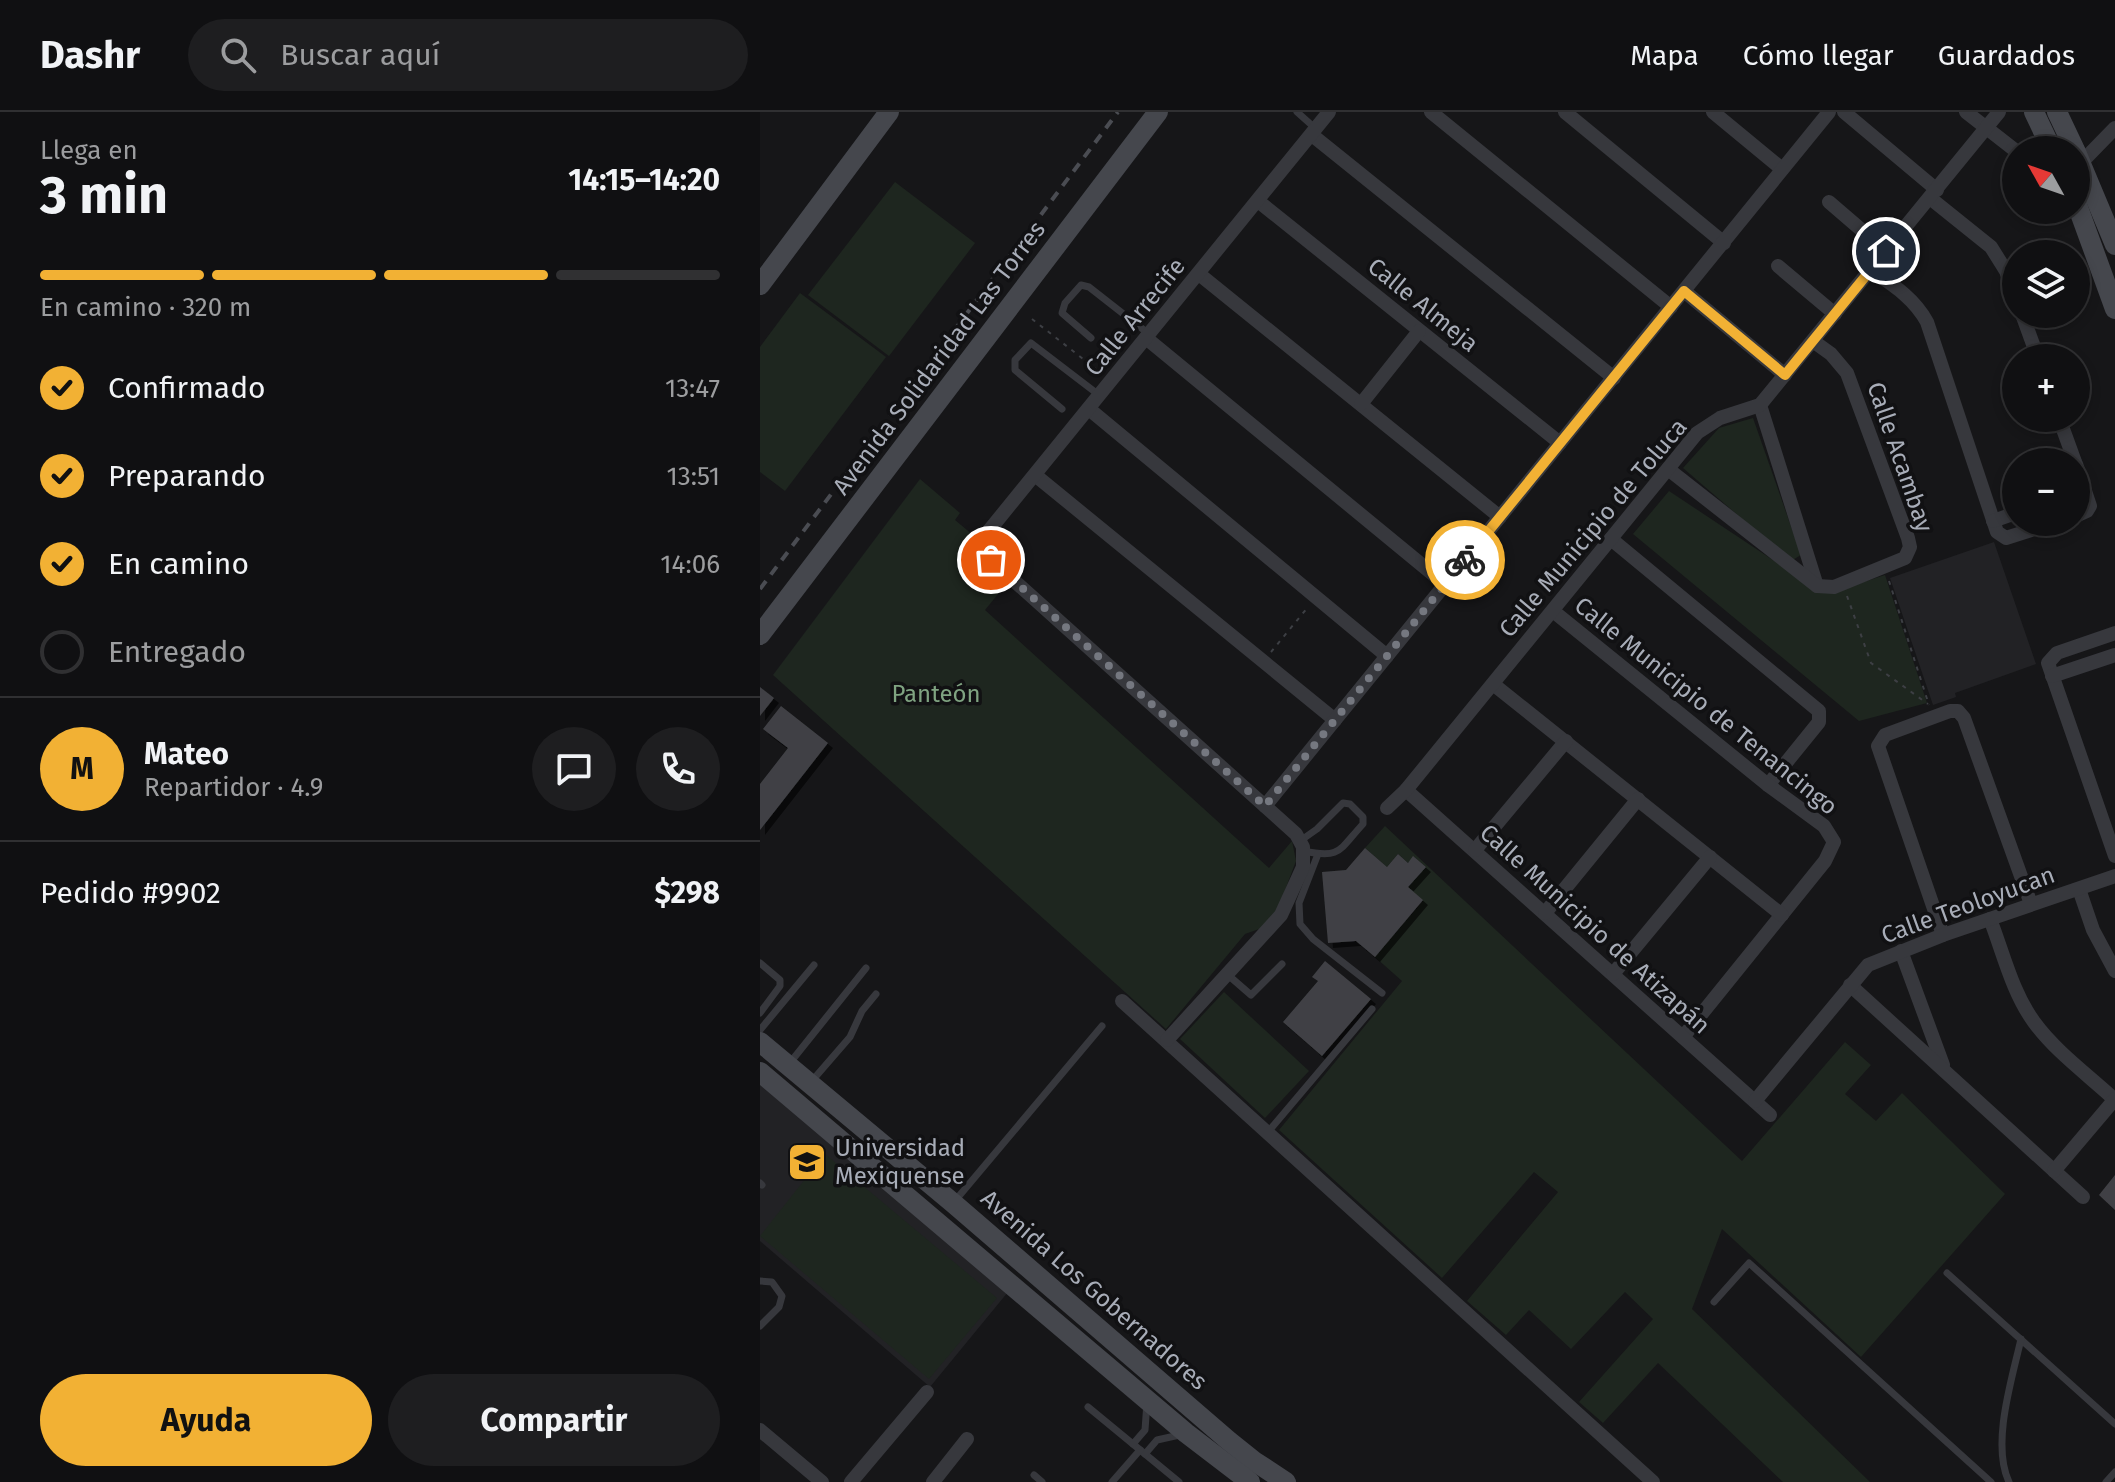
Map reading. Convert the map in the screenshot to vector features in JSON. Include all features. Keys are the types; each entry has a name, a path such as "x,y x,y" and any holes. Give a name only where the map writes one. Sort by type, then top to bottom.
{"street":[{"path":"760,285 889,112"},
{"name":"Avenida Solidaridad Las Torres","path":"760,635 1158,112"},
{"name":"Calle Arrecife","path":"1265,806 985,552 983,538 1329,112"},
{"path":"1431,112 1671,307"},
{"path":"1565,112 1724,243"},
{"path":"1713,112 1782,169"},
{"path":"1167,1040 1281,915 1303,867 1307,849 1296,834 1265,806 1829,112"},
{"path":"1844,112 1991,247 2002,265"},
{"path":"1966,112 2002,140"},
{"path":"1817,586 1760,405 1999,112"},
{"path":"2034,112 2045,136"},
{"path":"2057,112 2067,136"},
{"path":"2090,148 2115,128"},
{"path":"1314,132 1614,378"},
{"path":"2090,188 2115,245"},
{"name":"Calle Almeja","path":"1258,201 1560,443"},
{"path":"1829,202 1886,251"},
{"path":"2084,224 2115,309"},
{"path":"1778,266 1835,314"},
{"path":"1871,270 1914,302 1927,322 1993,521 1997,532 2002,535"},
{"path":"1199,274 1500,517"},
{"path":"1684,291 1785,375"},
{"path":"1361,404 1419,331"},
{"path":"1148,336 1445,584"},
{"name":"Calle Acambay","path":"1813,341 1831,354 1847,373 1910,547 1905,558 1885,567 1843,584 1825,588 1817,586"},
{"name":"Calle Municipio de Toluca","path":"1387,808 1406,790 1708,424 1760,405"},
{"path":"1089,409 1387,656"},
{"path":"1668,469 1817,586"},
{"path":"1035,475 1335,720"},
{"path":"1993,521 2002,518"},
{"path":"1611,539 1814,705 1821,716 1819,722 1768,785"},
{"name":"Calle Municipio de Tenancingo","path":"1553,611 1768,785 1824,826 1834,842 1825,861 1782,915"},
{"path":"2115,633 2054,655 2048,663 2115,856"},
{"path":"2052,676 2115,655"},
{"path":"1493,684 1782,915 1683,1037"},
{"path":"1943,935 1878,746 1885,735 1950,711 1958,711 1964,718 2031,904"},
{"path":"1475,850 1566,741"},
{"name":"Calle Municipio de Atizapán","path":"1406,790 1770,1115"},
{"path":"1545,913 1638,799"},
{"path":"1613,974 1710,857"},
{"name":"Calle Teoloyucan","path":"1755,1101 1868,965 1943,935 2115,876"},
{"path":"2079,889 2093,930 2115,971"},
{"path":"1990,919 2017,991 2033,1021 2043,1034 2115,1099 2054,1171"},
{"path":"1901,951 1945,1069"},
{"path":"1850,985 2083,1197"},
{"path":"1122,1001 1653,1482"},
{"name":"Avenida Los Gobernadores","path":"760,1042 953,1203 1229,1441 1286,1482"},
{"name":"Avenida Los Gobernadores","path":"763,1079 1186,1433 1250,1482"},
{"path":"1033,1302 1047,1284"},
{"path":"851,1482 927,1392"},
{"path":"760,1430 822,1482"},
{"path":"933,1482 967,1439"}],"lane":[{"path":"1297,112 1314,132"},
{"path":"1091,338 1062,313 1065,303 1081,285 1089,287 1148,336"},
{"path":"1062,409 1015,370 1015,360 1031,343 1099,395"},
{"path":"1307,849 1335,853 1363,824 1363,817 1350,804 1339,805 1317,829 1307,849 1299,903 1300,924 1313,939 1382,993"},
{"path":"760,963 780,980 780,986 761,1008"},
{"path":"1228,975 1251,995 1282,964"},
{"path":"760,1030 814,965"},
{"path":"788,1065 866,968"},
{"path":"810,1084 850,1037 862,1011 876,994"},
{"path":"1268,1132 1372,1009"},
{"path":"953,1203 1102,1026"},
{"path":"1714,1302 1749,1263 1991,1482"},
{"path":"1947,1273 2115,1424"},
{"path":"760,1281 772,1282 780,1290 781,1301 760,1326"},
{"path":"760,1313 770,1313"},
{"path":"2009,1482 2002,1463 2003,1435 2021,1339"},
{"path":"1133,1444 1145,1430 1148,1400"},
{"path":"1088,1407 1179,1482"},
{"path":"1145,1430 1157,1440"},
{"path":"1112,1482 1157,1440 1186,1433"},
{"path":"2106,1482 2115,1472"},
{"path":"1034,1475 1042,1482"}],"path":[{"path":"1032,319 1111,381"},
{"path":"1843,584 1871,663 1929,704 1885,567"},
{"path":"1263,662 1316,597"}],"shaded area":[{"path":"1994,542 2036,664 1955,693 1956,697 1933,705 1890,578"},
{"name":"Universidad Mexiquense","path":"760,1082 1008,1292 930,1387 760,1241"}],"green space":[{"path":"895,182 975,243 889,356 808,295"},
{"path":"800,293 886,357 785,491 760,472 760,347"},
{"path":"1753,418 1801,555 1791,561 1683,468 1719,428"},
{"name":"Panteón","path":"920,479 960,513 955,520 973,535 961,551 1003,588 985,610 1269,868 1292,841 1296,861 1276,914 1262,928 1245,934 1166,1029 773,675"},
{"path":"1669,491 1806,582 1839,590 1885,575 1927,703 1859,721 1633,534"},
{"path":"1385,826 1742,1161 1845,1042 1871,1065 1845,1094 1876,1121 1902,1093 2005,1194 1861,1357 1722,1229 1692,1309 1870,1482 1783,1482 1658,1363 1603,1423 1579,1402 1653,1319 1625,1292 1571,1349 1529,1310 1506,1335 1467,1301 1558,1192 1534,1172 1442,1278 1279,1130 1402,981 1375,957 1423,901 1408,887 1426,867 1414,857 1408,863 1398,854 1387,867 1365,848"},
{"path":"1224,992 1309,1071 1265,1118 1180,1039"},
{"name":"Universidad Mexiquense","path":"825,1154 997,1298 929,1379 760,1236"}],"building":[{"path":"760,687 774,698 760,716"},
{"path":"781,706 828,743 760,830 760,784 788,748 763,729"},
{"path":"1365,848 1387,867 1398,854 1408,863 1413,856 1426,867 1408,887 1423,900 1375,957 1356,941 1328,943 1322,872 1346,870"},
{"path":"1325,961 1371,999 1322,1056 1283,1022 1318,981 1312,977"},
{"path":"2115,1175 2115,1210 2099,1195"}],"railway":[{"path":"760,589 1118,112"}],"way so far":[{"path":"991,560 1265,806 1465,560"}],"place":[{"name":"Universidad Mexiquense","path":"807,1162"}],"route":[{"path":"1465,560 1684,291 1785,375 1886,251"}]}
